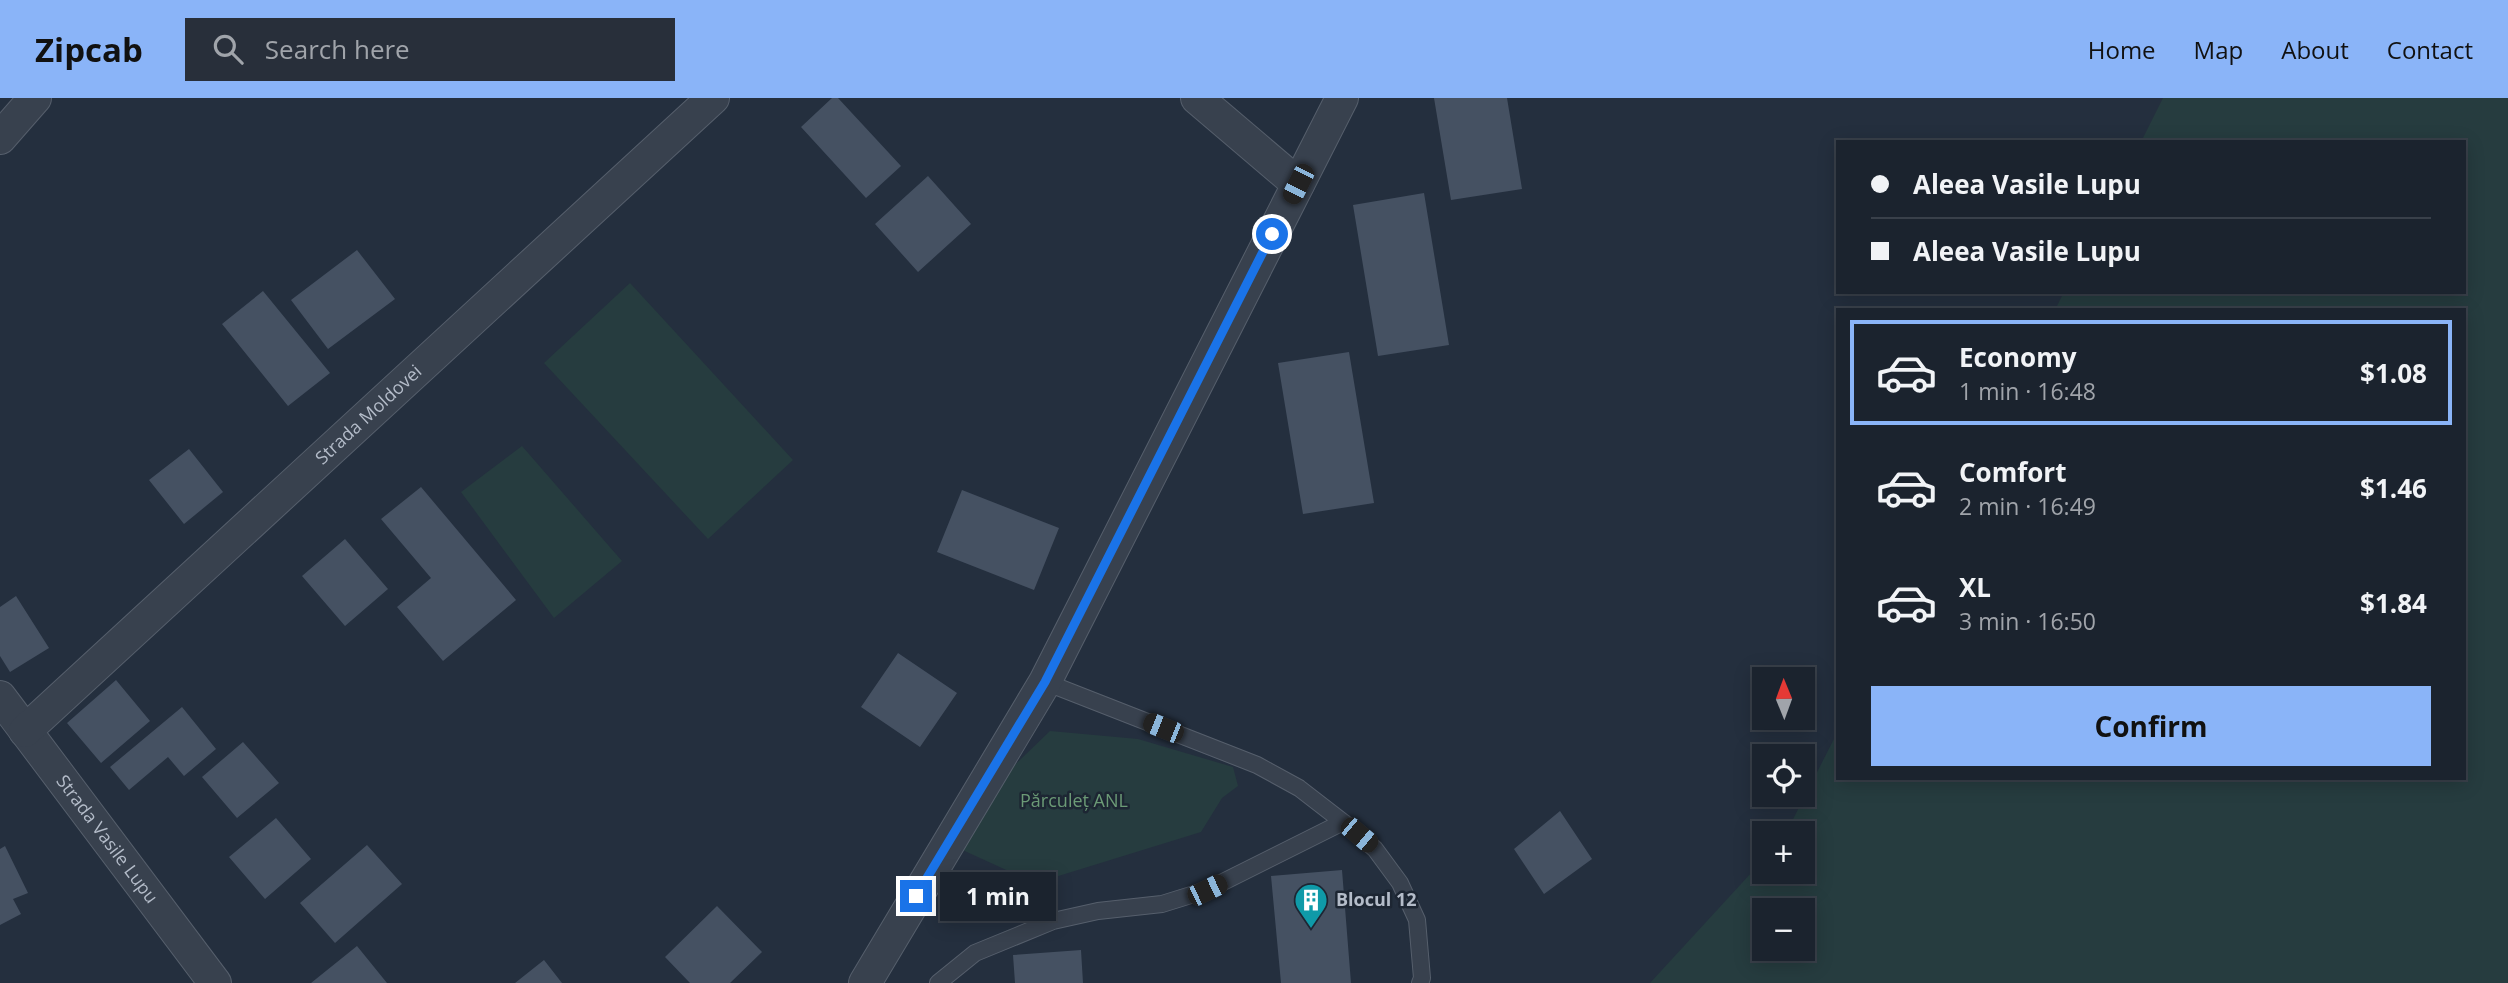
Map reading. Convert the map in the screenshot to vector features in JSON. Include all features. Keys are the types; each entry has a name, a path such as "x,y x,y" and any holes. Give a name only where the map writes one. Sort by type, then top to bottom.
{"street":[{"path":"0,138 34,98"},
{"name":"Strada Moldovei","path":"25,731 713,98"},
{"path":"1197,98 1298,184"},
{"path":"865,983 1045,682 1342,98"},
{"name":"Strada Vasile Lupu","path":"0,697 215,983"}],"lane":[{"path":"1045,682 1257,765 1299,788 1343,822 1375,849 1401,883 1417,920 1422,978 1420,983"},
{"path":"938,983 975,953 1053,920 1098,911 1162,904 1207,890 1343,822"}],"green space":[{"path":"2163,98 2508,98 2508,983 1650,983 1752,872 1752,884 1815,884 1815,821 1792,821 1799,807 1815,807 1815,776 1836,735 1836,780 2466,780 2466,308 2056,308 2063,294 2466,294 2466,140 2142,140"},
{"path":"630,283 793,460 708,539 544,363"},
{"path":"522,446 622,561 554,618 461,492"},
{"name":"Părculeț ANL","path":"1050,731 1138,739 1233,767 1238,786 1222,798 1201,832 1039,882 956,847 990,789"}],"building":[{"path":"832,98 838,98 901,166 866,198 801,127"},
{"path":"1434,98 1507,98 1522,189 1451,200"},
{"path":"928,176 971,224 918,272 875,224"},
{"path":"1424,193 1449,345 1378,356 1353,205"},
{"path":"357,250 395,299 328,349 291,300"},
{"path":"263,291 330,373 288,406 222,324"},
{"path":"1349,352 1374,503 1303,514 1278,363"},
{"path":"189,449 223,492 184,524 149,480"},
{"path":"421,487 516,600 443,661 397,607 431,578 381,519"},
{"path":"962,490 1059,528 1034,590 937,552"},
{"path":"345,539 388,589 345,626 302,576"},
{"path":"16,596 49,648 10,672 0,656 0,607"},
{"path":"898,653 957,693 920,747 861,707"},
{"path":"116,680 150,721 101,763 67,723"},
{"path":"182,707 216,749 184,776 168,757 129,790 110,767"},
{"path":"243,742 279,783 237,818 202,777"},
{"path":"1560,811 1592,859 1544,894 1514,849"},
{"path":"276,818 311,859 265,899 229,857"},
{"path":"367,845 402,884 335,943 300,903"},
{"path":"5,846 28,893 13,899 21,914 0,925 0,849"},
{"name":"Blocul 12","path":"1342,870 1351,983 1281,983 1271,876"},
{"path":"717,906 762,952 730,983 690,983 665,957"},
{"path":"357,946 387,983 311,983"},
{"path":"1081,950 1083,983 1015,983 1013,955"},
{"path":"544,960 562,983 515,983"}],"place":[{"name":"Blocul 12","path":"1311,930"}],"route":[{"path":"916,896 1045,682 1272,234"}]}
